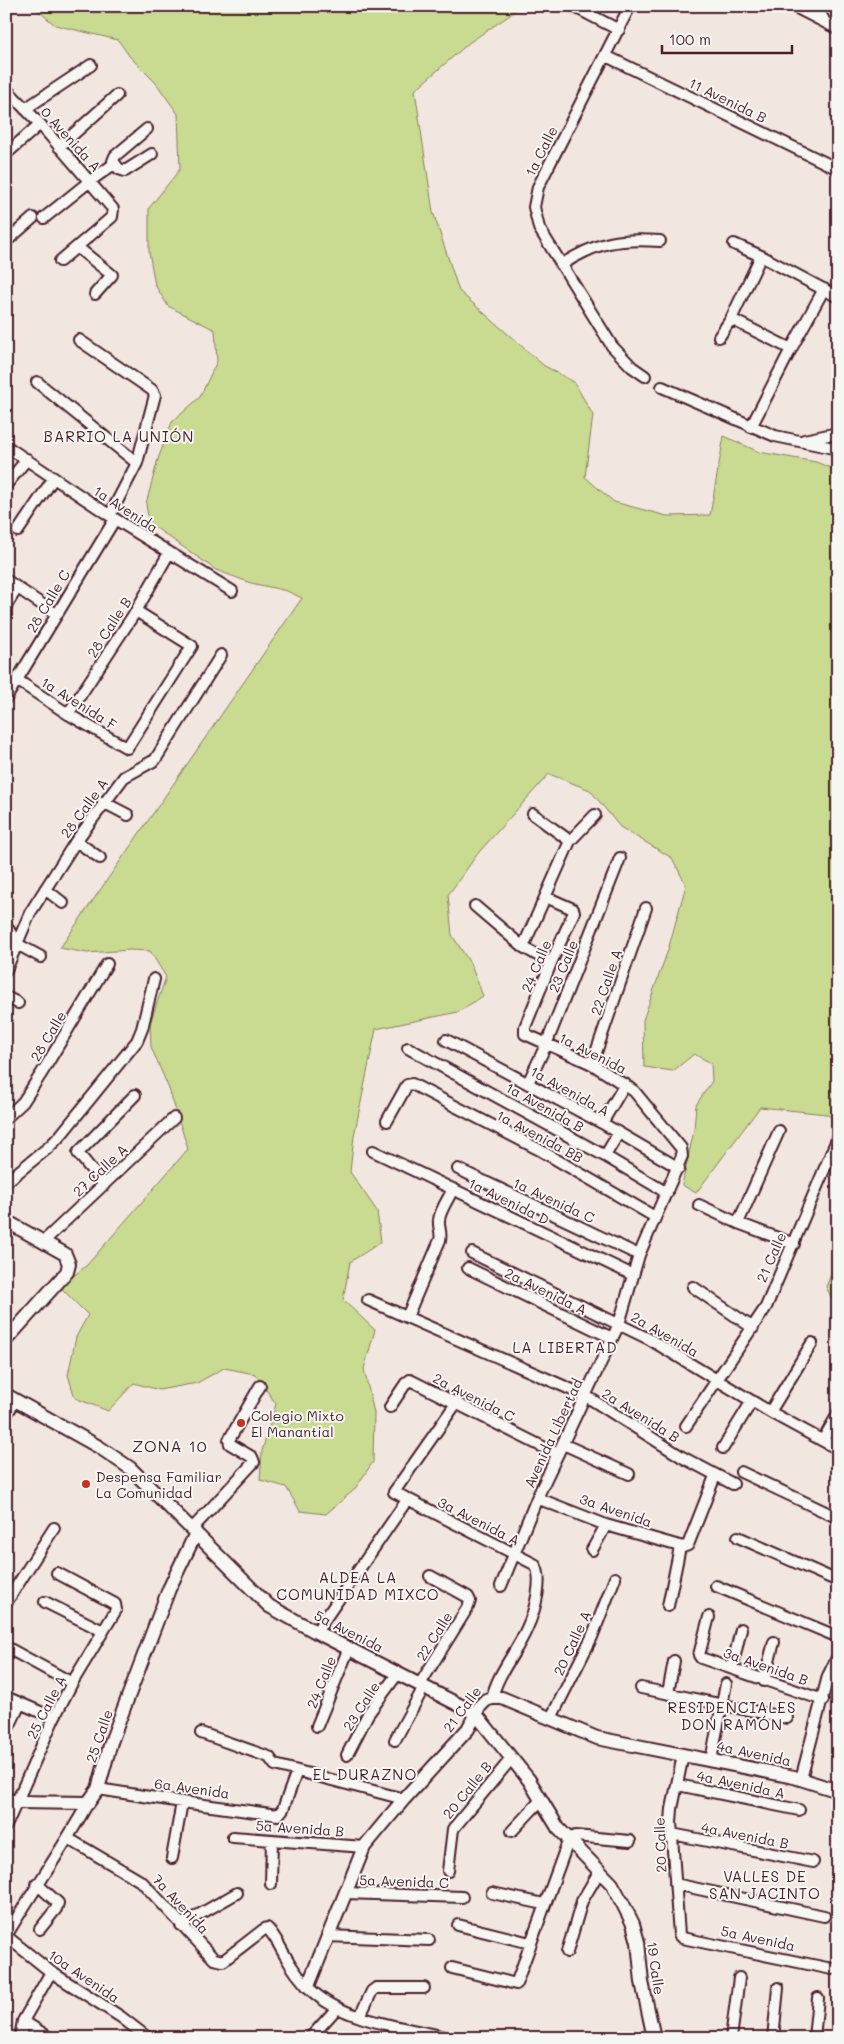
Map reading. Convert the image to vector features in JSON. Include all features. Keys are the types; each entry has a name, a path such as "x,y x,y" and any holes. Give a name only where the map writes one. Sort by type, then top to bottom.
{"street":[{"path":"573,6 619,30"},
{"name":"1a Calle","path":"630,6 538,186 534,207 538,228 612,346 632,367 645,376"},
{"path":"793,6 838,29"},
{"path":"816,6 825,22"},
{"name":"11 Avenida B","path":"606,56 838,169"},
{"path":"25,109 91,66"},
{"name":"0 Avenida A","path":"6,89 40,124 113,209 112,217 78,247"},
{"path":"59,147 117,95"},
{"path":"6,154 40,124"},
{"path":"8,238 90,181 147,129"},
{"path":"114,160 119,169 125,171 152,154"},
{"path":"561,265 582,252 604,243 632,239 660,241"},
{"path":"734,244 761,256 838,297"},
{"path":"60,260 78,247 112,275 95,294"},
{"path":"719,337 731,319 761,256"},
{"path":"751,427 791,348 824,289"},
{"path":"731,319 791,348"},
{"name":"28 Calle C","path":"6,698 112,517 137,463 155,395 152,390 79,340"},
{"path":"37,382 137,463"},
{"path":"662,387 775,436 838,449"},
{"path":"798,441 838,434"},
{"name":"1a Avenida","path":"6,446 53,479 168,553 232,591"},
{"path":"6,485 27,459"},
{"path":"18,531 53,479"},
{"name":"28 Calle B","path":"68,714 136,611 168,553"},
{"path":"6,580 56,614"},
{"path":"6,606 18,588"},
{"name":"1a Avenida F","path":"17,680 68,714 127,748 192,646 136,611"},
{"name":"28 Calle A","path":"6,970 30,913 76,841 124,777 155,760 221,655"},
{"path":"104,802 128,814"},
{"path":"533,814 574,837"},
{"path":"523,947 563,856 574,837 595,815"},
{"path":"76,841 100,858"},
{"name":"23 Calle","path":"528,1083 546,1045 620,858"},
{"path":"45,889 63,903"},
{"name":"24 Calle","path":"524,1031 574,912 546,897"},
{"path":"475,906 523,947 551,963"},
{"name":"22 Calle A","path":"592,1064 646,908"},
{"path":"6,924 17,944 41,957"},
{"name":"28 Calle","path":"6,1118 23,1102 107,964"},
{"path":"6,1182 49,1148 137,1040 142,1029 154,979"},
{"path":"6,997 18,1004"},
{"name":"1a Avenida","path":"524,1031 525,1034 546,1045 592,1064 639,1094 682,1152"},
{"name":"1a Avenida A","path":"446,1040 602,1123 678,1168"},
{"name":"1a Avenida B","path":"408,1048 605,1156 667,1193"},
{"name":"1a Avenida BB","path":"387,1121 407,1085 410,1084 538,1149 655,1217"},
{"path":"602,1123 625,1084"},
{"path":"104,1185 78,1153 135,1095"},
{"name":"27 Calle A","path":"44,1241 174,1118"},
{"path":"738,1223 779,1131"},
{"path":"605,1156 618,1134"},
{"name":"21 Calle","path":"686,1426 766,1307 838,1137"},
{"name":"1a Avenida D","path":"374,1151 633,1275"},
{"name":"Avenida Libertad","path":"501,1586 537,1498 619,1324 639,1255 682,1160 682,1152"},
{"name":"1a Avenida C","path":"458,1169 639,1255"},
{"path":"407,1317 440,1240 442,1232 439,1225 440,1216 453,1189"},
{"path":"699,1205 738,1223 794,1244"},
{"path":"6,1221 65,1254 69,1264 67,1272 6,1340"},
{"name":"2a Avenida","path":"472,1253 649,1339 770,1412 838,1449"},
{"name":"2a Avenida A","path":"468,1268 612,1338"},
{"path":"693,1287 753,1328"},
{"name":"2a Avenida B","path":"368,1300 586,1396 715,1476 733,1484"},
{"path":"770,1412 812,1343"},
{"name":"2a Avenida C","path":"390,1407 408,1380 456,1402 557,1454"},
{"name":"25 Calle","path":"6,1936 37,1884 69,1839 88,1803 98,1789 111,1742 169,1589 194,1531 254,1460 229,1442 260,1386"},
{"path":"6,1416 11,1397"},
{"name":"5a Avenida","path":"11,1397 99,1447 130,1468 269,1606 316,1632 476,1712 529,1780 558,1828 612,1884 623,1904"},
{"path":"723,1448 752,1401"},
{"path":"316,1632 407,1500 396,1493 395,1490 456,1402"},
{"path":"823,1440 838,1414"},
{"path":"563,1444 629,1474"},
{"path":"741,1472 838,1518"},
{"path":"668,1606 683,1546 688,1545 715,1476"},
{"name":"3a Avenida","path":"537,1498 606,1525 683,1546"},
{"name":"3a Avenida A","path":"407,1500 536,1567"},
{"path":"592,1550 606,1525"},
{"path":"6,1603 54,1528"},
{"path":"738,1537 838,1581"},
{"name":"21 Calle","path":"308,1986 364,1847 404,1799 468,1729 476,1712 486,1700 492,1698 495,1685 528,1627 538,1590 539,1576 536,1567"},
{"name":"25 Calle A","path":"6,1826 11,1801 72,1683 116,1610 114,1604 57,1573"},
{"name":"22 Calle","path":"395,1740 422,1686 470,1601 468,1597 430,1576"},
{"name":"20 Calle A","path":"551,1718 592,1637 615,1578"},
{"path":"716,1586 838,1637"},
{"path":"45,1602 103,1631"},
{"name":"3a Avenida B","path":"709,1617 699,1657 823,1700"},
{"path":"732,1668 741,1629"},
{"path":"764,1681 774,1642"},
{"path":"6,1647 72,1683"},
{"name":"24 Calle","path":"318,1726 349,1648"},
{"path":"801,1779 828,1676 838,1656"},
{"path":"668,1693 674,1661"},
{"name":"23 Calle","path":"347,1755 368,1714 398,1672"},
{"path":"711,1760 726,1684"},
{"path":"641,1688 788,1718"},
{"path":"6,1696 54,1718"},
{"name":"4a Avenida","path":"492,1698 502,1698 597,1738 801,1779 838,1791"},
{"path":"6,1733 20,1704"},
{"path":"201,1733 269,1757 275,1765 404,1799"},
{"name":"20 Calle","path":"679,1935 672,1809 683,1755"},
{"name":"20 Calle B","path":"448,1871 453,1829 511,1759"},
{"name":"6a Avenida","path":"98,1789 278,1815 282,1813 297,1771"},
{"name":"4a Avenida A","path":"678,1785 799,1810"},
{"path":"512,1831 541,1800"},
{"path":"11,1801 88,1803"},
{"path":"172,1858 182,1802"},
{"name":"4a Avenida B","path":"672,1834 813,1862"},
{"path":"452,1968 516,1984 569,1839 575,1836 630,1841"},
{"name":"5a Avenida B","path":"233,1837 364,1847"},
{"name":"7a Avenida","path":"69,1839 142,1882 181,1925 218,1961 223,1961 267,1928 287,1960 308,1986"},
{"path":"271,1884 272,1840"},
{"path":"567,1952 582,1901 599,1872"},
{"path":"37,1884 58,1904 40,1929"},
{"path":"675,1884 824,1916"},
{"path":"181,1925 237,1893"},
{"name":"5a Avenida C","path":"345,1893 462,1897"},
{"path":"492,1893 544,1904"},
{"name":"19 Calle","path":"623,1904 633,1924 638,1942 642,1982 654,2038"},
{"path":"458,1924 530,1943"},
{"name":"5a Avenida","path":"679,1935 682,1938 832,1970"},
{"name":"10a Avenida","path":"6,1936 51,1972 120,2017 148,2038"},
{"path":"327,1936 429,1940"},
{"path":"20,2038 23,2021 51,1972"},
{"path":"731,2038 739,1978"},
{"path":"308,1986 337,2008 360,2016 450,2038"},
{"path":"360,2016 372,1991 376,1988 424,1988"},
{"path":"773,2038 778,1988"},
{"path":"814,2038 818,1998"},
{"path":"310,2038 337,2008"},
{"path":"23,2021 50,2038"}],"green space":[{"path":"36,6 520,6 470,42 415,90 433,212 459,291 543,365 574,382 593,415 585,477 614,502 667,516 710,515 724,436 759,452 816,462 838,471 838,1121 826,1114 760,1107 696,1193 682,1185 694,1130 696,1105 712,1081 711,1063 694,1054 673,1071 644,1067 643,1020 668,950 686,885 672,858 620,827 590,790 549,774 479,852 448,895 452,935 470,963 483,996 458,1012 376,1029 354,1136 350,1172 377,1211 381,1242 350,1262 343,1300 375,1330 364,1369 374,1413 373,1462 354,1490 326,1514 300,1511 286,1487 260,1480 262,1451 276,1404 255,1374 224,1368 197,1383 159,1390 134,1383 108,1411 75,1398 68,1375 76,1337 88,1315 60,1287 87,1265 188,1149 169,1089 151,1047 150,1023 166,977 150,951 130,950 87,953 60,948 302,598 287,591 251,583 216,570 149,523 146,504 158,459 172,422 200,397 217,361 215,330 168,306 155,285 149,252 149,208 180,169 178,114 156,83 130,57 118,40 55,25 35,8"},
{"path":"838,1256 838,1310 826,1287"}],"place":[{"name":"Colegio Mixto El Manantial","path":"241,1423"},
{"name":"Despensa Familiar La Comunidad","path":"86,1484"}],"district":[{"name":"BARRIO LA UNIÓN","path":"119,436"},
{"name":"LA LIBERTAD","path":"565,1347"},
{"name":"ZONA 10","path":"170,1445"},
{"name":"ALDEA LA COMUNIDAD MIXCO","path":"358,1586"},
{"name":"RESIDENCIALES DON RAMÓN","path":"732,1716"},
{"name":"EL DURAZNO","path":"365,1774"},
{"name":"VALLES DE SAN JACINTO","path":"765,1884"}]}
